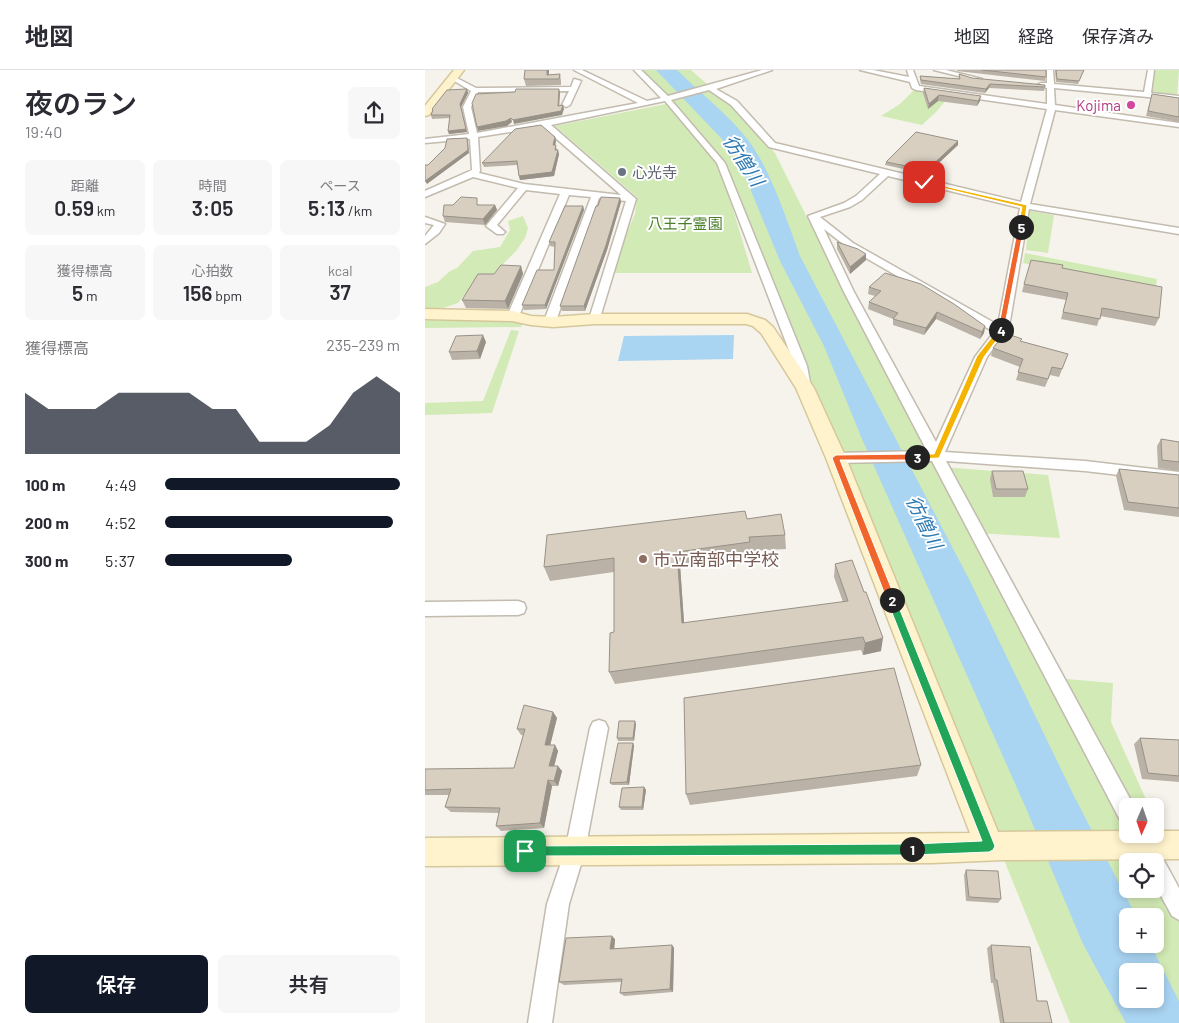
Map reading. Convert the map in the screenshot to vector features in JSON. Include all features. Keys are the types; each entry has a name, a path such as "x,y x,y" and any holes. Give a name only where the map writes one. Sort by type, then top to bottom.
{"street":[{"path":"577,70 645,104"},
{"path":"637,70 670,98 721,163 801,366 805,388"},
{"path":"425,140 474,137 645,104 712,89 769,70"},
{"path":"863,70 913,80"},
{"path":"910,70 916,88 1051,109 1179,125"},
{"path":"937,70 991,80"},
{"path":"933,456 981,356 1003,327 1025,206 1051,109 1049,70"},
{"path":"1147,95 1151,70"},
{"path":"425,113 456,74 475,90 573,89"},
{"path":"566,105 576,82 590,77"},
{"path":"1030,84 1179,98"},
{"path":"712,89 734,103 772,145 1025,206 1179,231"},
{"path":"425,194 476,171 474,137 467,107 475,90"},
{"path":"545,124 631,199"},
{"path":"813,216 847,205 859,198 886,173"},
{"path":"472,174 524,187 631,199"},
{"path":"500,232 491,226 524,187"},
{"path":"513,316 566,191"},
{"path":"550,321 597,195"},
{"path":"595,319 631,199"},
{"path":"813,216 850,244 1000,331"},
{"path":"813,216 849,292 933,456 1119,798"},
{"path":"425,220 440,224 436,231 425,241"},
{"path":"425,314 513,316 524,320 581,322 595,319 713,318 753,321 767,330 805,388 836,458 996,846"},
{"path":"836,458 933,456 1085,466 1179,477"},
{"path":"425,609 518,608"},
{"path":"540,1023 558,904 575,851 599,728"},
{"path":"425,852 931,849 996,846 1148,851 1179,845"},
{"path":"1148,851 1179,909"}],"green space":[{"name":"八王子霊園","path":"637,70 691,70 731,105 775,153 857,318 965,511 942,467 1048,475 1060,538 977,533 1055,678 1113,683 1111,722 1145,798 1119,798 1119,843 1144,843 1150,853 1119,853 1119,898 1164,898 1164,880 1179,908 1179,1023 1070,1023 818,400 722,172 752,273 609,273 635,214 637,197 555,126 666,104 710,154 681,112"},
{"path":"1155,70 1179,70 1177,96 1152,94"},
{"path":"916,88 950,95 922,125 881,116 900,104"},
{"path":"1030,211 1054,215 1048,253 1026,250"},
{"path":"523,216 528,228 525,238 516,251 487,280 475,290 465,294 458,303 443,308 425,310 425,287 438,282 450,271 457,268 473,251 500,247 510,230 508,221"},
{"path":"1025,253 1157,279 1155,291 1023,263"},
{"path":"425,314 524,320 521,327 425,328"},
{"path":"511,330 519,331 492,413 425,415 425,403 483,401"}],"water":[{"name":"彷僧川","path":"656,70 677,70 740,130 764,166 778,196 800,256 970,581 1074,796 1119,883 1119,898 1127,898 1132,908 1119,908 1119,953 1155,953 1160,963 1119,963 1119,1008 1164,1008 1164,972 1179,1001 1179,1023 1126,1023 1083,944 1025,806 862,439 824,346 780,261 749,186 740,158"},
{"path":"734,335 733,359 618,361 624,336"}],"building":[{"path":"525,70 547,70 547,75 560,74 559,79 524,79"},
{"path":"982,70 1046,70 1046,77"},
{"path":"1056,70 1084,70 1079,81 1057,79"},
{"path":"959,74 972,78 1045,85 1045,87 990,84 986,89 921,80 920,76 960,79"},
{"path":"924,88 981,96 978,101 939,95 929,104"},
{"path":"467,89 460,104 466,129 448,131 450,115 431,115 432,109 447,90"},
{"path":"516,89 559,89 558,106 563,105 561,111 513,120 511,118 506,121 477,127 472,103 476,94 515,92"},
{"path":"1152,94 1179,98 1179,117 1148,111"},
{"path":"541,125 555,137 553,145 556,145 555,150 558,150 552,172 519,176 517,161 482,163 515,129"},
{"path":"916,132 958,141 927,170 886,162"},
{"path":"467,138 468,150 425,181 425,165 428,165 445,148 447,139"},
{"path":"461,197 477,198 477,205 495,205 483,219 443,216 444,205 453,205"},
{"path":"601,197 620,198 606,245 584,306 560,306 596,206 598,206"},
{"path":"565,206 583,206 545,305 522,305 537,270 554,270 555,242 549,242"},
{"path":"837,242 858,249 866,254 850,267"},
{"path":"1031,260 1063,265 1062,268 1162,287 1159,318 1102,308 1100,319 1063,312 1068,293 1024,284"},
{"path":"501,265 521,266 505,301 462,300 478,274 494,274"},
{"path":"885,273 921,284 954,304 985,326 982,332 937,312 926,328 893,319 898,313 869,302 881,291 869,287"},
{"path":"1005,333 1022,339 1020,341 1068,354 1062,369 1052,367 1048,379 1018,372 1023,359 993,348"},
{"path":"483,335 477,351 449,352 456,336"},
{"path":"1161,439 1179,442 1179,462 1162,460"},
{"path":"1119,469 1179,475 1179,508 1128,502"},
{"path":"992,471 1023,471 1028,489 996,489"},
{"path":"745,511 747,519 781,514 785,535 749,537 750,542 677,552 682,623 848,601 835,564 852,560 883,638 865,643 863,637 609,672 610,633 614,632 614,558 544,567 547,535"},
{"path":"894,668 921,765 686,794 684,698"},
{"path":"524,705 553,712 545,745 555,745 549,766 558,766 554,781 548,780 540,823 496,826 500,808 445,807 451,789 425,790 425,769 514,768 525,729 517,729"},
{"path":"619,721 635,721 633,738 617,738"},
{"path":"1140,738 1179,740 1179,776 1148,773"},
{"path":"618,743 633,743 627,782 610,783"},
{"path":"644,787 642,807 619,807 622,788"},
{"path":"966,870 998,871 1001,899 969,897"},
{"path":"612,936 610,949 672,945 670,989 620,993 622,979 559,982 566,938"},
{"path":"991,945 1030,947 1037,1001 1047,1001 1052,1023 1004,1023 997,980 995,980"}],"place":[{"name":"Kojima","path":"1131,105"},
{"name":"心光寺","path":"622,172"},
{"name":"市立南部中学校","path":"643,559"}],"route":[{"path":"525,851 931,849 989,846 836,458 936,456 981,356 1003,327 1025,206 924,182"}]}
